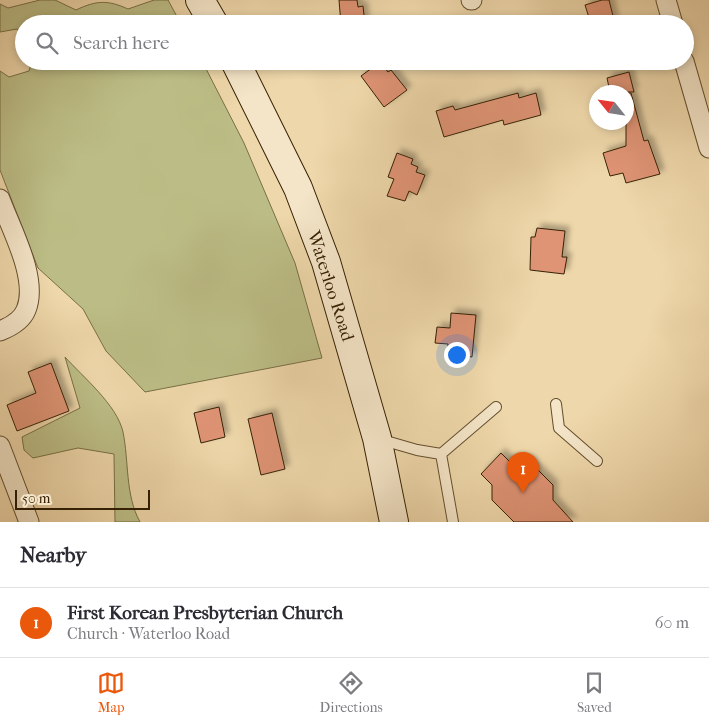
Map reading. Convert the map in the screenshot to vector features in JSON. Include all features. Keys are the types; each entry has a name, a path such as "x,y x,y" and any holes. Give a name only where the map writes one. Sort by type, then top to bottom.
{"main road":[{"path":"200,0 209,15"},
{"name":"Waterloo Road","path":"239,70 298,188 326,262 377,438 394,522"}],"street":[{"path":"666,0 670,15"},
{"path":"687,70 709,148"},
{"path":"0,199 28,273 30,292 26,311 16,322 0,331"},
{"path":"0,446 29,522"}],"lane":[{"path":"556,404 559,428 597,461"},
{"path":"377,438 417,450 441,454 496,407"},
{"path":"441,454 452,522"}],"green space":[{"path":"40,0 55,0 76,10 90,4 102,2 128,9 154,0 168,0 176,15 15,15 15,29 0,32 0,4 8,8"},
{"path":"207,70 244,143 295,263 322,358 145,392 106,351 83,309 38,268 0,170 0,71 9,77 29,71"},
{"path":"65,357 107,402 120,422 125,443 132,501 140,522 115,522 114,454 78,448 33,458 24,450 22,437 80,408"}],"building":[{"path":"339,0 357,0 358,7 363,6 364,15 340,15"},
{"path":"609,0 613,15 588,15 585,5"},
{"path":"369,70 386,70 388,72 391,70 407,90 384,107 361,76"},
{"path":"629,72 632,85 608,85 607,78"},
{"path":"518,93 519,98 536,93 541,115 504,125 503,120 444,137 436,111 453,106 455,110"},
{"path":"634,104 644,141 648,140 660,174 626,183 623,173 610,176 603,153 626,146 626,130 634,130"},
{"path":"397,153 413,159 411,164 418,167 416,172 425,175 417,195 409,191 405,201 387,196 394,179 388,177"},
{"path":"537,228 565,231 562,257 567,257 564,274 530,270 531,237 535,237"},
{"path":"451,313 476,315 472,357 447,354 448,344 435,343 437,327 450,328"},
{"path":"51,363 69,411 17,431 7,405 36,393 28,372"},
{"path":"219,407 225,437 201,443 194,413"},
{"path":"272,413 285,469 261,475 248,419"},
{"path":"501,453 510,462 529,461 553,485 553,500 573,522 514,522 492,500 492,485 481,474"}],"place":[{"name":"First Korean Presbyterian Church","path":"523,493"}]}
